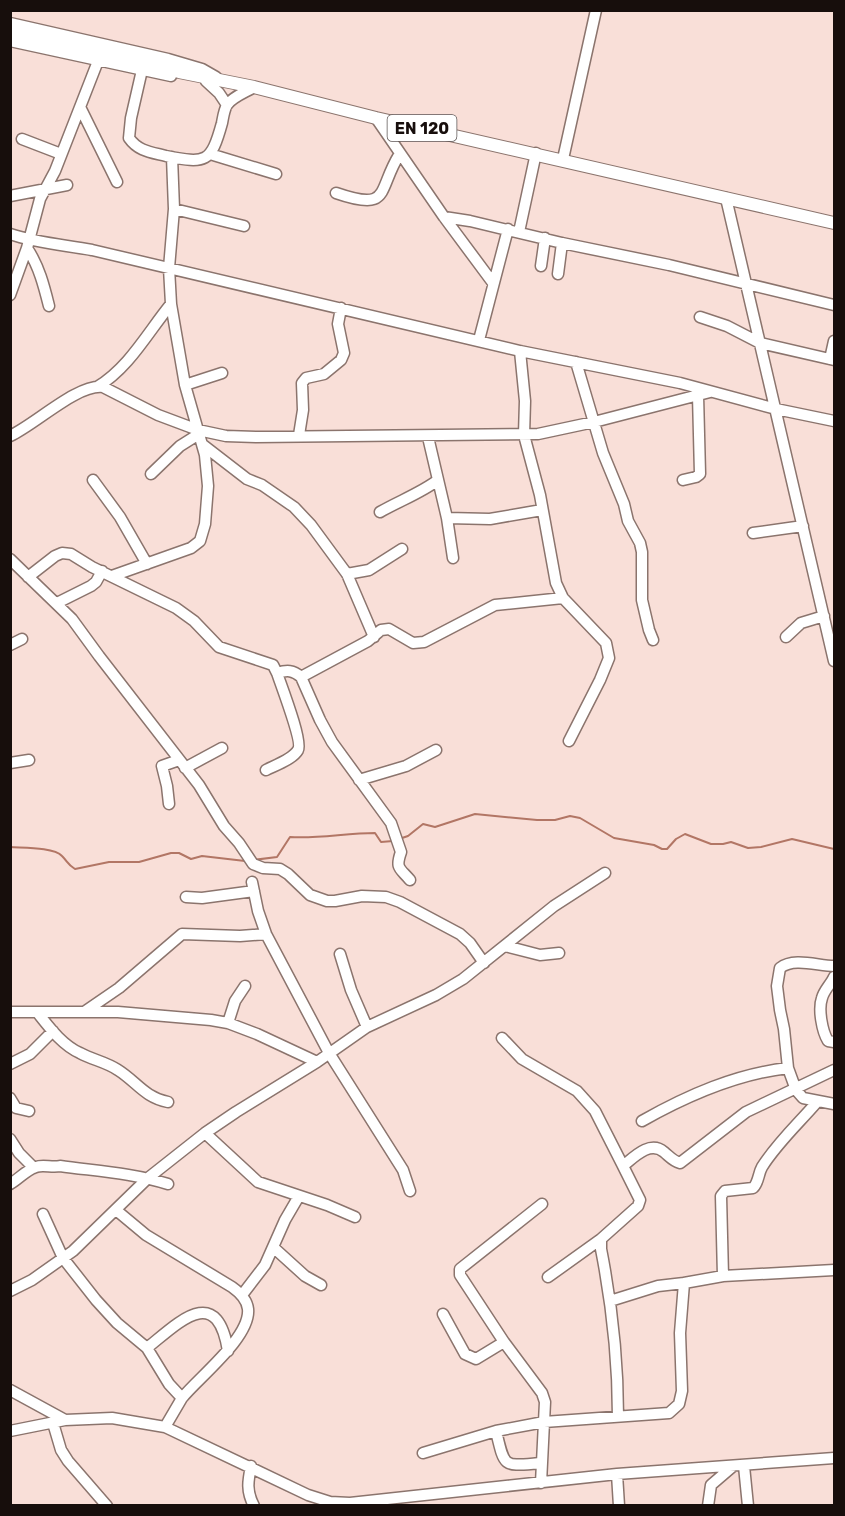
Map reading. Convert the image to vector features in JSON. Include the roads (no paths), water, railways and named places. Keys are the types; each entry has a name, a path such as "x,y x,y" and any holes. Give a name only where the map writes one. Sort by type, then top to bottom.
{"main road":[{"name":"EN 120","path":"10,33 212,80 254,87 376,118 563,159 834,223"}],"street":[{"path":"563,159 596,10"},
{"path":"10,23 168,59 202,69 212,80 226,105"},
{"path":"10,41 185,79 212,80"},
{"path":"10,295 28,244 40,199 61,154 98,61"},
{"path":"142,70 129,138 135,146 145,151 172,157 200,160 210,154 215,146 226,105 254,87"},
{"path":"80,107 117,182"},
{"path":"376,118 399,154 493,283"},
{"path":"22,140 61,154"},
{"path":"479,340 493,283 513,230 536,153"},
{"path":"210,154 276,174"},
{"path":"336,193 371,201 383,190 399,154"},
{"path":"57,603 91,586 107,574 147,564 191,548 200,541 205,524 207,486 205,455 185,385 171,304 169,268 174,209 172,157"},
{"path":"10,195 67,185"},
{"path":"726,198 834,661"},
{"path":"174,209 244,226"},
{"path":"444,217 669,264 834,305"},
{"path":"10,234 28,244 72,246 520,351 713,391 776,409 834,421"},
{"path":"541,266 545,238"},
{"path":"558,274 562,243"},
{"path":"28,244 49,306"},
{"path":"97,387 124,365 171,304"},
{"path":"300,435 303,410 302,383 306,378 324,374 341,360 344,353 338,324 340,308"},
{"path":"700,317 760,343 832,359 834,341"},
{"path":"520,351 525,401 524,435 540,495 556,583 563,598 606,644 609,658 569,741"},
{"path":"576,362 603,453 624,504 627,521 640,543 642,600 653,640"},
{"path":"185,385 222,373"},
{"path":"10,436 27,428 69,398 84,390 97,387 103,387 200,436 247,479 262,485 294,507 311,525 347,574 374,637"},
{"path":"151,474 180,446 200,436 428,437 538,434 713,391"},
{"path":"683,480 700,474 698,395"},
{"path":"428,437 447,518 453,558"},
{"path":"93,480 120,517 147,564"},
{"path":"380,512 428,488 438,480"},
{"path":"447,518 490,519 542,510"},
{"path":"753,533 803,526"},
{"path":"347,574 369,570 402,549"},
{"path":"28,577 62,553 71,554 176,608 194,621 219,647 273,665 278,673 300,743 298,750 291,757 266,770"},
{"path":"10,559 72,620 199,785 224,826 251,861 263,868 280,869 310,895 327,901 362,896 386,897 400,902 460,934 484,963"},
{"path":"301,677 374,637 381,630 389,629 413,643 424,642 495,605 563,598"},
{"path":"786,637 801,623 824,616"},
{"path":"10,645 22,639"},
{"path":"278,673 286,670 295,671 301,677 332,742 396,832 401,852 398,860 400,871 410,880"},
{"path":"169,804 162,766 182,764 222,748"},
{"path":"359,780 406,766 436,750"},
{"path":"10,763 29,760"},
{"path":"10,1291 73,1251 148,1178 205,1133 367,1027 463,980 554,906 605,873"},
{"path":"186,897 202,898 253,886 266,934 329,1053 403,1170 410,1191"},
{"path":"83,1012 119,987 182,934 240,936 266,934"},
{"path":"505,946 540,955 559,953"},
{"path":"340,954 351,990 367,1027"},
{"path":"834,966 807,963 784,965 780,968 777,986 788,1068 795,1090 803,1098 834,1104"},
{"path":"834,977 821,999 825,1035 828,1041 834,1042"},
{"path":"228,1023 235,1001 245,986"},
{"path":"10,1012 118,1012 228,1023 316,1062"},
{"path":"37,1012 71,1048 106,1063 120,1071 147,1094 168,1102"},
{"path":"10,1064 30,1054 53,1031"},
{"path":"502,1038 522,1059 577,1091 595,1112 640,1200 638,1206 601,1239 548,1276"},
{"path":"642,1121 679,1101 734,1079 768,1070 788,1068"},
{"path":"623,1166 642,1151 654,1148 662,1150 673,1161 680,1163 746,1112 834,1070"},
{"path":"10,1098 16,1108 29,1111"},
{"path":"723,1276 721,1196 725,1191 753,1188 758,1183 762,1167 817,1102"},
{"path":"205,1133 258,1182 355,1217"},
{"path":"10,1139 19,1153 34,1168"},
{"path":"10,1184 37,1166 52,1168 60,1166 148,1178 168,1184"},
{"path":"242,1294 265,1265 285,1220 299,1196"},
{"path":"541,1483 545,1402 542,1393 504,1342 460,1275 460,1269 542,1204"},
{"path":"116,1210 146,1235 207,1270 242,1294 248,1310 247,1319 228,1351 182,1398 165,1427"},
{"path":"43,1214 63,1258 117,1323 147,1348 169,1384 182,1398"},
{"path":"601,1239 618,1378 618,1416"},
{"path":"273,1247 305,1276 321,1285"},
{"path":"610,1301 658,1287 723,1276 834,1270"},
{"path":"423,1453 496,1431 544,1422 669,1413 679,1404 682,1391 680,1333 684,1283"},
{"path":"147,1348 187,1317 197,1312 204,1312 220,1323 226,1335 228,1351"},
{"path":"443,1314 465,1354 476,1359 504,1342"},
{"path":"10,1390 65,1420"},
{"path":"10,1431 65,1420 112,1418 165,1427 308,1495 330,1502 355,1504 618,1474 834,1458"},
{"path":"53,1423 61,1450 68,1461 107,1506"},
{"path":"496,1431 502,1458 506,1463 513,1466 541,1463"},
{"path":"251,1466 247,1486 248,1496 254,1506"},
{"path":"744,1466 748,1506"},
{"path":"708,1506 711,1485 732,1467"},
{"path":"618,1474 619,1506"}],"waterway":[{"path":"402,838 423,824 435,827 475,814 537,820 555,820 570,816 580,818 614,838 654,845 662,849 667,849 676,839 685,834 711,844 731,842 748,848 792,839 834,849"},
{"path":"253,860 277,857 290,837 375,833 381,842 393,841"},
{"path":"10,847 38,848 58,853 75,869 109,862 139,862 171,853 179,853 191,859 202,856 245,861"}]}
